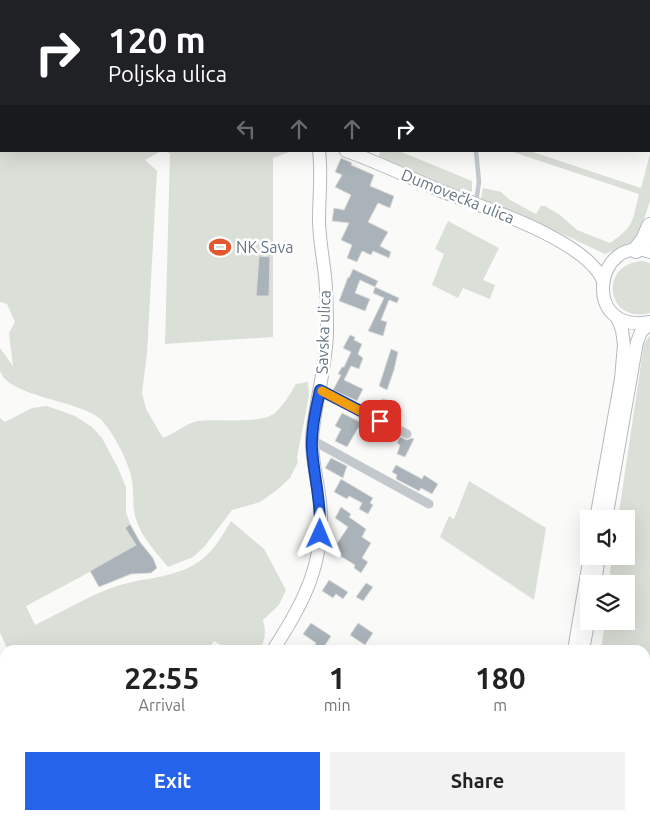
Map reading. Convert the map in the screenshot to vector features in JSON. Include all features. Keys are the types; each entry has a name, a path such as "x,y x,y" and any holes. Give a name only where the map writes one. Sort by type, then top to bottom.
{"highway":[{"path":"643,251 644,240 650,226"}],"street":[{"name":"Savska ulica","path":"276,645 296,616 308,590 319,545 321,516 312,440 325,355 326,325 325,279 319,222 318,152"},
{"name":"Dumovečka ulica","path":"348,152 524,222 568,247 596,259 605,261 615,259"},
{"name":"Dumovečka ulica","path":"568,247 597,270 603,280"},
{"path":"643,251 624,253 615,259 609,266 603,280 602,291 610,310 617,317 628,322 650,323"},
{"path":"598,510 624,354 623,334 617,317"},
{"path":"608,510 637,342 641,332 650,323"},
{"path":"320,390 407,434"},
{"path":"312,440 429,504"},
{"path":"575,645 588,565"},
{"path":"584,645 587,630"}],"lane":[{"path":"475,204 479,182 476,152"}],"shaded area":[{"path":"0,152 159,152 145,160 157,171 147,353 142,393 146,409 163,438 198,421 249,420 268,417 275,413 287,399 296,384 308,382 309,396 297,457 298,462 290,478 260,502 232,510 204,547 193,557 168,567 138,526 131,474 115,438 104,423 89,412 16,387 6,380 0,371 0,348 13,366 9,333 15,322 7,304 0,302"},
{"name":"NK Sava","path":"167,152 289,152 273,158 273,337 165,344 170,154"},
{"path":"380,152 401,152 472,181 472,196 460,193 379,156"},
{"path":"513,152 533,152 641,188 650,154 650,201 638,237 632,242 605,254 481,198 483,188 501,192 510,200 536,214 541,206 545,206 560,215 577,230 610,243 624,232 631,223 639,194"},
{"path":"448,221 499,248 483,280 495,285 490,299 463,288 458,298 432,285 444,254 435,249"},
{"path":"642,261 650,263 650,313 635,314 624,310 617,302 613,293 613,282 618,272 628,265"},
{"path":"650,335 650,645 602,645 604,630 635,630 635,575 610,575 611,565 635,565 635,510 619,510 644,344"},
{"path":"47,406 75,416 92,427 102,438 126,487 126,512 130,524 125,528 136,545 26,606 35,625 111,588 186,569 207,555 231,521 264,549 286,590 279,605 263,620 265,635 262,645 221,645 214,641 211,645 6,645 0,633 0,418 5,422 32,408"},
{"path":"469,481 546,528 534,600 440,537 449,516 454,519"}],"building":[{"path":"341,158 352,163 351,165 374,175 370,186 394,196 390,208 378,203 368,222 388,232 380,246 391,252 389,258 373,251 371,255 362,251 357,262 347,258 352,245 341,240 349,223 332,221 334,208 344,210 351,195 335,187 342,175 335,172"},
{"path":"259,256 270,257 269,296 256,296"},
{"path":"353,269 378,281 375,287 360,280 355,293 370,299 365,311 339,301"},
{"path":"375,287 399,298 397,303 389,300 381,320 387,322 383,336 368,331 384,298 373,293"},
{"path":"350,335 355,337 354,340 362,344 358,354 363,358 359,369 351,366 344,380 363,389 357,401 333,390 341,375 338,374 342,367 344,367 351,352 343,348"},
{"path":"391,349 398,352 387,390 379,386"},
{"path":"382,399 394,402 390,416 379,413"},
{"path":"342,413 360,422 362,418 368,421 363,431 358,428 347,447 335,441 341,429 335,426"},
{"path":"400,437 407,440 414,439 405,457 397,454 400,445 397,443"},
{"path":"331,458 347,466 343,478 325,468"},
{"path":"396,465 422,479 424,475 438,484 432,494 421,488 419,491 396,479 397,475 392,472"},
{"path":"341,479 373,498 370,503 373,505 368,514 359,509 362,503 349,496 347,499 334,492"},
{"path":"341,507 351,514 349,517 366,529 362,537 371,543 362,558 368,562 361,573 354,568 355,565 332,551 348,527 335,518"},
{"path":"130,524 140,542 153,558 157,568 151,573 131,574 99,587 90,571 136,545 125,528"},
{"path":"329,580 348,592 343,599 336,594 333,598 322,591"},
{"path":"366,583 373,587 363,601 356,597"},
{"path":"311,623 331,636 325,645 315,645 316,643 303,634"},
{"path":"358,623 373,633 365,645 350,635"}],"slow traffic":[{"path":"322,391 360,411"}],"place":[{"name":"NK Sava","path":"220,247"}],"route":[{"path":"320,534 320,501 312,449 320,390 380,421"}]}
